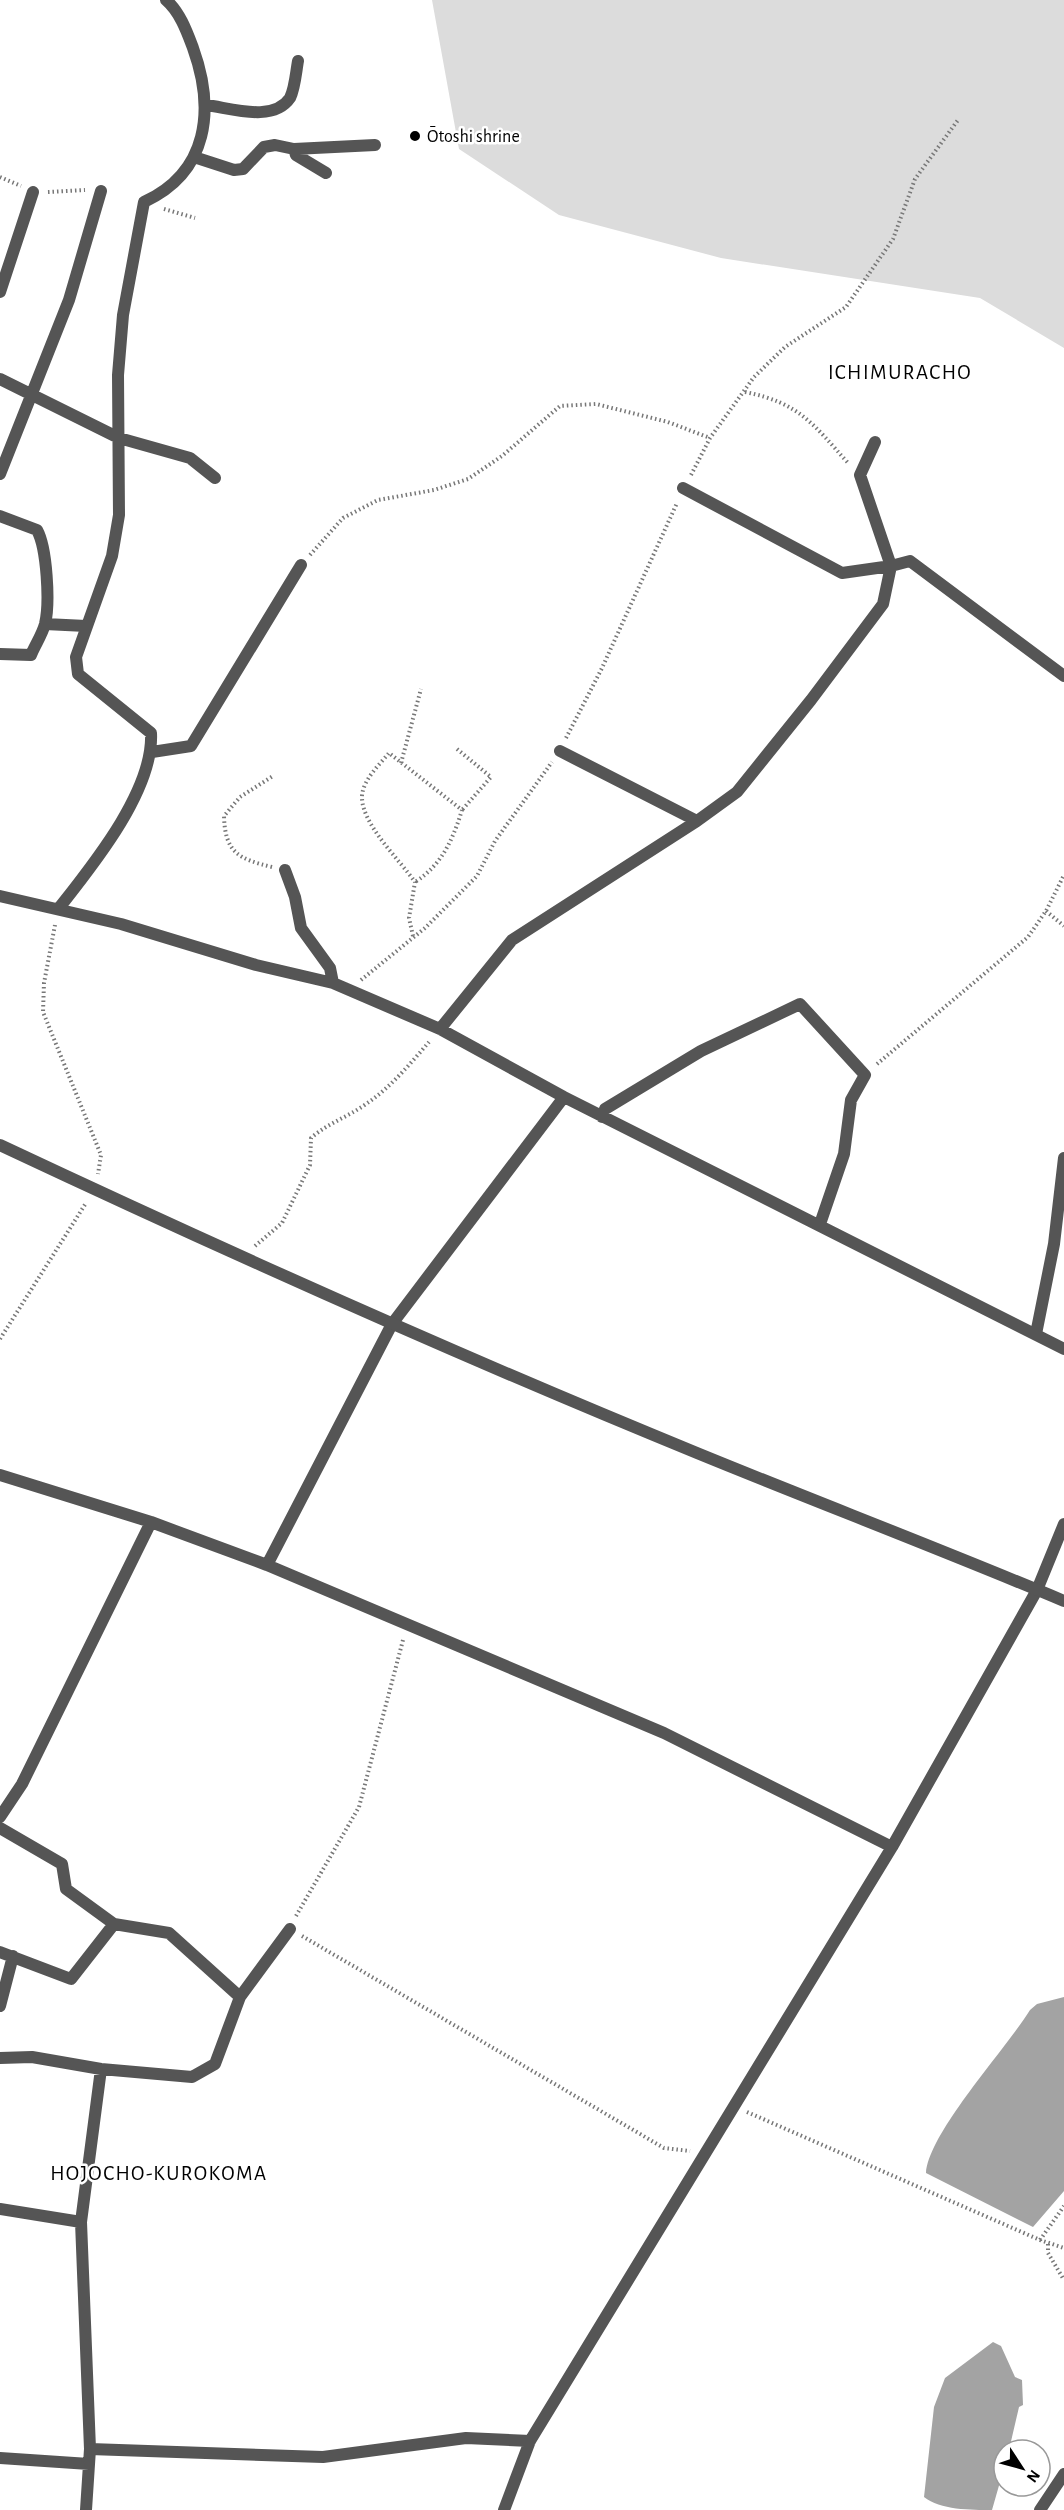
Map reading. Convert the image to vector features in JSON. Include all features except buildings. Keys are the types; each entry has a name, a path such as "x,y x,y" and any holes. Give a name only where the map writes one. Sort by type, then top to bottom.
{"street":[{"path":"59,908 102,854 142,780 152,752 151,733 78,674 76,657 112,556 120,515 118,375 123,315 144,202 161,194 180,177 194,157 206,119 206,105 198,62 187,32 172,5 166,0"},
{"path":"206,105 259,112 280,108 291,96 298,61"},
{"path":"194,157 234,170 243,169 264,147 275,145 294,149 375,145"},
{"path":"294,149 296,155 326,173"},
{"path":"0,474 69,300 101,191"},
{"path":"0,292 33,192"},
{"path":"0,379 119,438 190,458 215,478"},
{"path":"440,1029 512,940 697,821 737,792 811,700 883,604 891,566 860,475 875,442"},
{"path":"683,488 842,573 910,561 1024,643 1064,676"},
{"path":"0,516 37,530 43,541 45,624 31,655 0,654"},
{"path":"152,752 191,746 301,565"},
{"path":"45,624 86,626"},
{"path":"560,751 697,821"},
{"path":"285,870 295,897 301,928 330,968 333,983"},
{"path":"0,896 121,924 256,965 333,983 440,1029 602,1117 820,1224 1064,1349"},
{"path":"602,1117 605,1109 701,1051 800,1004 865,1075 851,1100 844,1154 820,1224"},
{"path":"267,1565 392,1324 564,1097"},
{"path":"0,1145 241,1258 392,1324 696,1453 1064,1601"},
{"path":"1036,1334 1059,1246 1064,1158"},
{"path":"0,1475 151,1522 267,1565 664,1733 892,1847"},
{"path":"0,1817 22,1784 151,1522"},
{"path":"504,2510 530,2441 705,2152 736,2107 892,1847 1037,1590 1064,1524"},
{"path":"0,1828 62,1864 66,1889 114,1924 169,1933 240,1997"},
{"path":"0,1952 71,1979 114,1924"},
{"path":"0,2058 32,2057 101,2069 192,2078 216,2064 240,1997 290,1929"},
{"path":"0,2006 13,1956"},
{"path":"86,2510 90,2449 81,2222 101,2069"},
{"path":"0,2209 81,2222"},
{"path":"90,2449 323,2457 466,2438 530,2441"},
{"path":"0,2458 89,2464"},
{"path":"1040,2510 1064,2474"}],"path":[{"path":"355,994 365,975 425,928 477,876 495,841 560,751 602,668 683,488 710,438 754,377 785,347 846,307 893,239 915,179 958,120"},
{"path":"745,392 775,398 808,418 860,475"},
{"path":"301,565 343,518 378,500 434,490 468,479 502,456 560,406 596,404 668,422 710,438"},
{"path":"401,763 420,689"},
{"path":"415,882 426,875 451,845 462,810 491,777 457,749"},
{"path":"413,936 409,918 415,882 375,831 362,797 366,782 389,753 462,810"},
{"path":"273,776 240,797 224,816 225,831 230,847 245,861 285,870"},
{"path":"865,1075 1028,937 1046,911 1064,875"},
{"path":"0,1340 94,1190 101,1155 43,1012 44,983 59,908"},
{"path":"1046,911 1064,926"},
{"path":"241,1258 282,1223 310,1165 311,1138 323,1127 366,1104 405,1070 440,1029"},
{"path":"407,1624 359,1807 307,1894 290,1929 664,2148 705,2152"},
{"path":"736,2107 1048,2244 1064,2248"},
{"path":"1040,2240 1064,2206"},
{"path":"1048,2244 1048,2253 1064,2280"}],"shaded area":[{"path":"432,0 1064,0 1064,348 980,298 721,258 559,215 459,149"},
{"path":"1064,1997 1064,2191 1033,2227 926,2173 930,2156 954,2114 1030,2010 1037,2004"},
{"path":"993,2342 1001,2346 1015,2377 1022,2380 1023,2405 1019,2407 1012,2438 992,2438 992,2498 995,2498 992,2510 938,2505 924,2497 934,2407 945,2378"}],"place":[{"name":"Ōtoshi shrine","path":"415,136"}],"district":[{"name":"ICHIMURACHO","path":"900,372"},
{"name":"HOJOCHO-KUROKOMA","path":"159,2173"}]}
